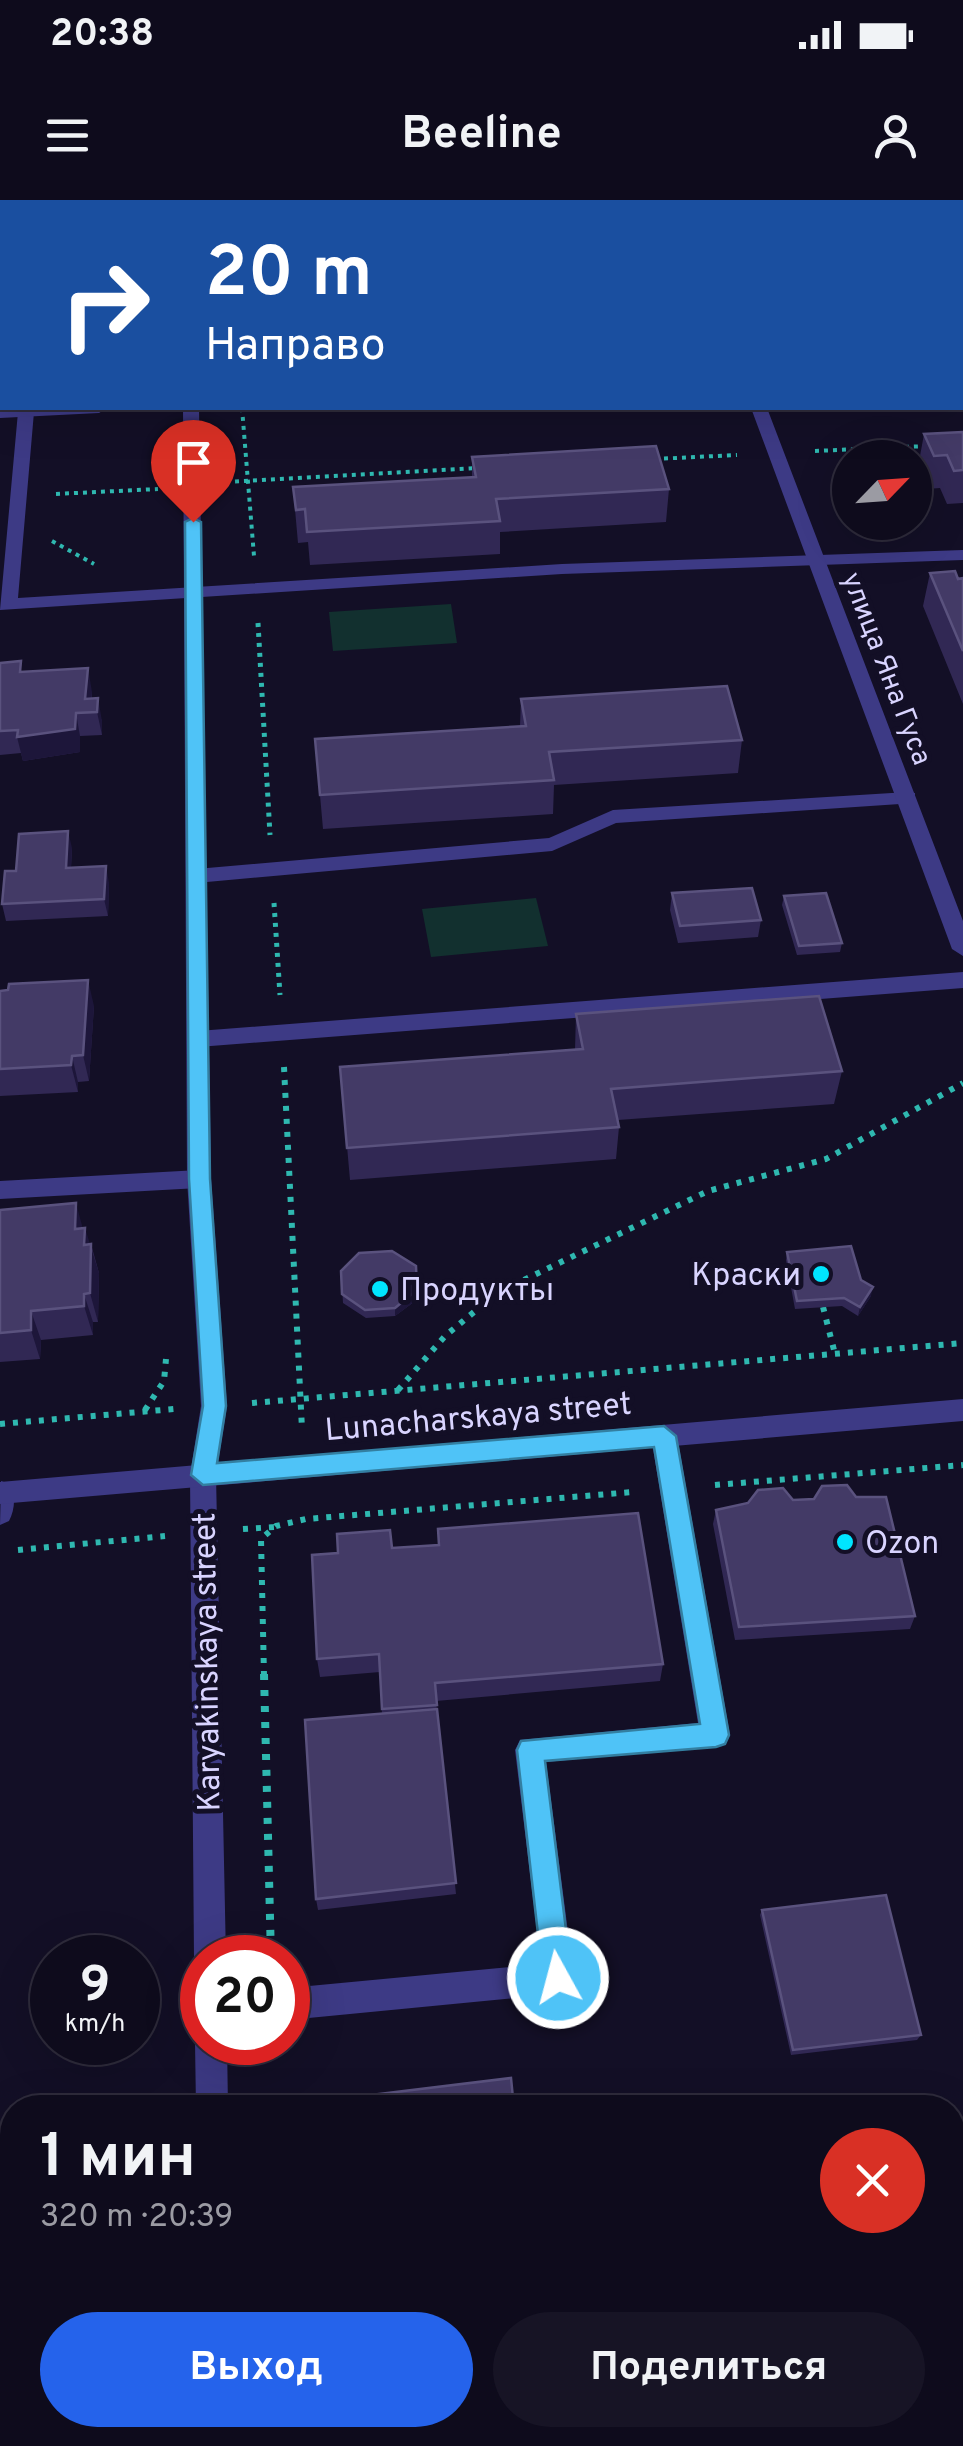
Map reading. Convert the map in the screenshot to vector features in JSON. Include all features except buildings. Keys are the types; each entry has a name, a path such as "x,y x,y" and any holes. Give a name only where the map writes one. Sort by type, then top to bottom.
{"street":[{"path":"0,413 62,410"},
{"name":"Karyakinskaya street","path":"191,410 199,1179 214,1406 203,1475 210,1935"},
{"name":"улица Яна Гуса","path":"760,410 963,949"},
{"path":"26,412 4,604 256,592 562,569 963,555"},
{"path":"196,876 552,844 613,818 908,798"},
{"path":"198,1039 963,980"},
{"path":"0,1190 199,1179"},
{"name":"Lunacharskaya street","path":"0,1492 963,1410"},
{"path":"310,2002 558,1978 530,1750 716,1735 664,1436"},
{"path":"0,1492 0,1513"},
{"path":"211,2065 212,2095"}],"path":[{"path":"242,410 282,1032 306,1519"},
{"path":"640,460 944,445"},
{"path":"18,496 483,468"},
{"path":"16,522 154,596"},
{"path":"397,1391 445,1336 497,1293 708,1191 826,1159 963,1083"},
{"path":"823,1308 836,1354"},
{"path":"0,1424 963,1343"},
{"path":"0,1552 276,1526 306,1519 963,1465"},
{"path":"269,1935 258,1562 261,1539 276,1526"}],"green space":[{"path":"451,604 457,643 333,651 329,612"},
{"path":"536,898 548,946 431,957 422,909"}],"place":[{"name":"Краски","path":"821,1274"},
{"name":"Продукты","path":"380,1289"},
{"name":"Ozon","path":"845,1542"}],"route":[{"path":"193,522 199,1179 214,1406 203,1475 664,1436 716,1735 530,1750 558,1978"}]}
